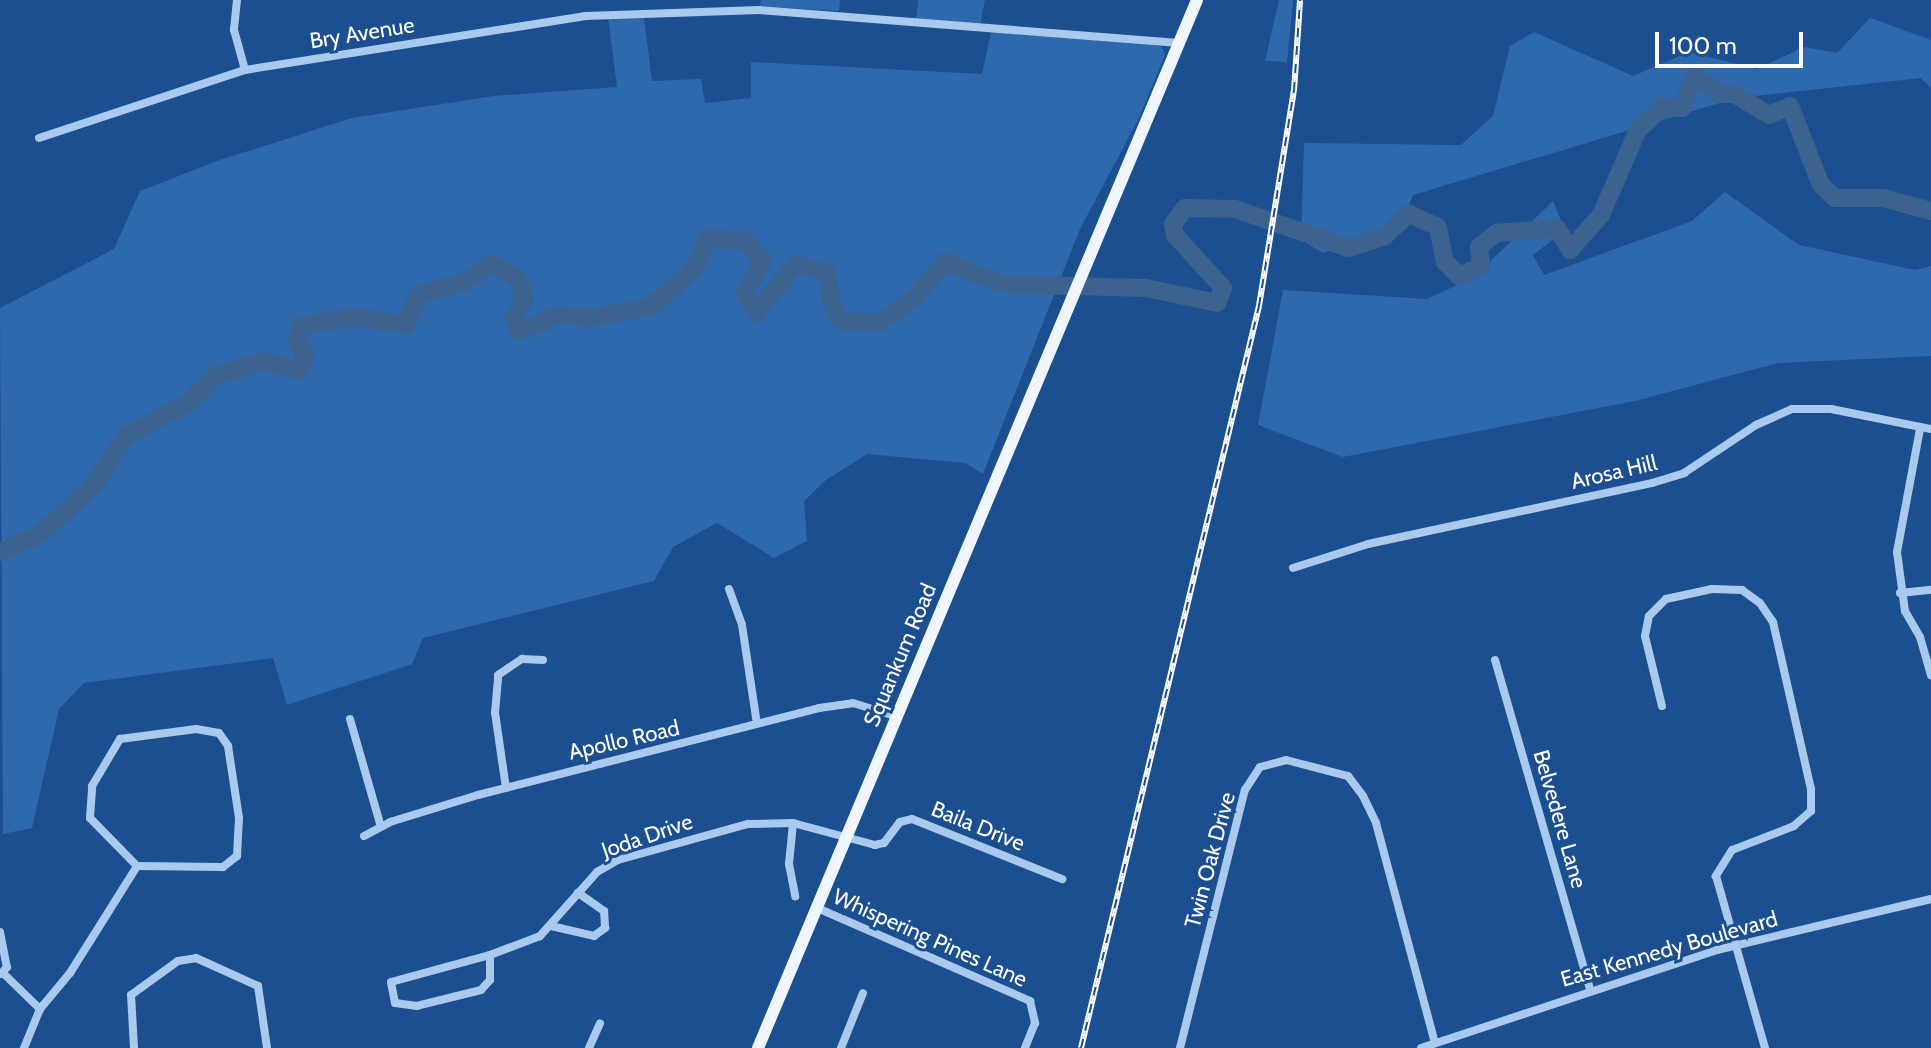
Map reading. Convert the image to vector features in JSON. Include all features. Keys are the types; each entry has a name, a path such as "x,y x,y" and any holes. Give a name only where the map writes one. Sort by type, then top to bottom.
{"main road":[{"name":"Squankum Road","path":"758,1048 1077,276 1197,0"}],"street":[{"path":"237,0 234,30 245,70"},
{"name":"Bry Avenue","path":"39,138 245,70 646,11 759,10 1179,43"},
{"name":"Arosa Hill","path":"1293,568 1368,544 1652,483 1684,473 1756,425 1792,409 1831,409 1931,429"},
{"path":"1920,429 1901,516 1900,593 1931,675"},
{"path":"729,589 742,625 757,724"},
{"path":"1662,706 1645,636 1649,616 1666,599 1712,589 1742,590 1760,603 1773,622 1811,789 1811,811 1794,826 1732,850 1716,876 1733,946 1765,1048"},
{"path":"1900,593 1931,590"},
{"path":"506,788 494,704 498,675 522,659 543,660"},
{"name":"Belvedere Lane","path":"1495,660 1590,989"},
{"name":"Apollo Road","path":"364,836 381,827 506,788 757,724 853,703 895,716"},
{"path":"350,719 381,827"},
{"path":"154,731 219,733 234,768 237,856 223,867 137,866 90,818 92,786 110,748 120,739 154,731"},
{"name":"Twin Oak Drive","path":"1180,1048 1245,790 1260,767 1286,760 1348,776 1363,796 1376,823 1435,1043"},
{"name":"Baila Drive","path":"844,836 880,845 900,822 912,819 1062,879"},
{"path":"793,823 789,864 795,896"},
{"name":"Joda Drive","path":"490,955 490,980 481,990 417,1006 395,1003 391,982 490,955 540,936 597,872 618,860 748,824 793,823 844,836"},
{"path":"24,1048 40,1009 70,973 137,866"},
{"path":"551,926 594,936 605,928 604,911 578,893"},
{"name":"East Kennedy Boulevard","path":"1421,1048 1590,989 1733,946 1931,899"},
{"name":"Whispering Pines Lane","path":"815,907 1030,1001 1035,1023 1025,1048"},
{"path":"0,932 7,967 1,974 40,1009"},
{"path":"134,1048 131,995 178,961 196,958 258,986 267,1048"},
{"path":"841,1048 863,993"},
{"path":"589,1048 600,1023"}],"shaded area":[{"path":"761,0 840,0 839,11 760,6"},
{"path":"918,0 985,0 980,25 916,21"},
{"path":"1279,0 1293,0 1287,62 1265,61"},
{"path":"608,17 644,18 652,81 701,79 705,103 751,98 751,62 982,74 991,32 1135,40 1162,47 1165,55 1138,120 1080,229 983,474 965,463 867,454 826,480 804,501 807,541 774,558 717,523 673,547 654,581 423,638 412,664 287,705 273,658 84,683 59,709 32,828 3,834 0,308 114,249 140,191 217,161 352,118 494,96 617,87"},
{"path":"1870,18 1931,40 1931,88 1921,78 1736,98 1413,195 1401,226 1323,253 1301,240 1304,143 1461,145 1493,116 1510,46 1534,32 1633,76 1689,52 1757,69 1804,47 1837,53"},
{"path":"1725,192 1799,245 1915,270 1931,266 1931,356 1778,363 1635,401 1343,457 1258,425 1283,290 1427,299 1474,277 1553,201 1565,230 1533,255 1544,275 1692,221"}],"waterway":[{"path":"0,552 35,537 65,513 95,484 126,436 188,403 217,375 266,361 298,371 305,354 297,341 302,325 357,317 405,325 419,294 462,283 491,264 517,278 525,299 513,318 520,331 559,315 591,318 652,306 695,268 707,238 745,241 763,261 745,292 756,313 796,264 827,273 832,304 841,321 878,323 915,298 945,262 1001,284 1146,288 1217,303 1223,288 1175,235 1173,224 1185,208 1235,209 1349,248 1385,236 1409,214 1438,227 1445,262 1459,276 1481,266 1479,247 1496,233 1557,228 1570,250 1601,215 1638,130 1663,107 1682,108 1694,76 1720,94 1734,94 1769,115 1790,106 1821,185 1835,198 1883,198 1931,211"}],"railway":[{"path":"1081,1048 1259,306 1294,91 1300,0"}]}
